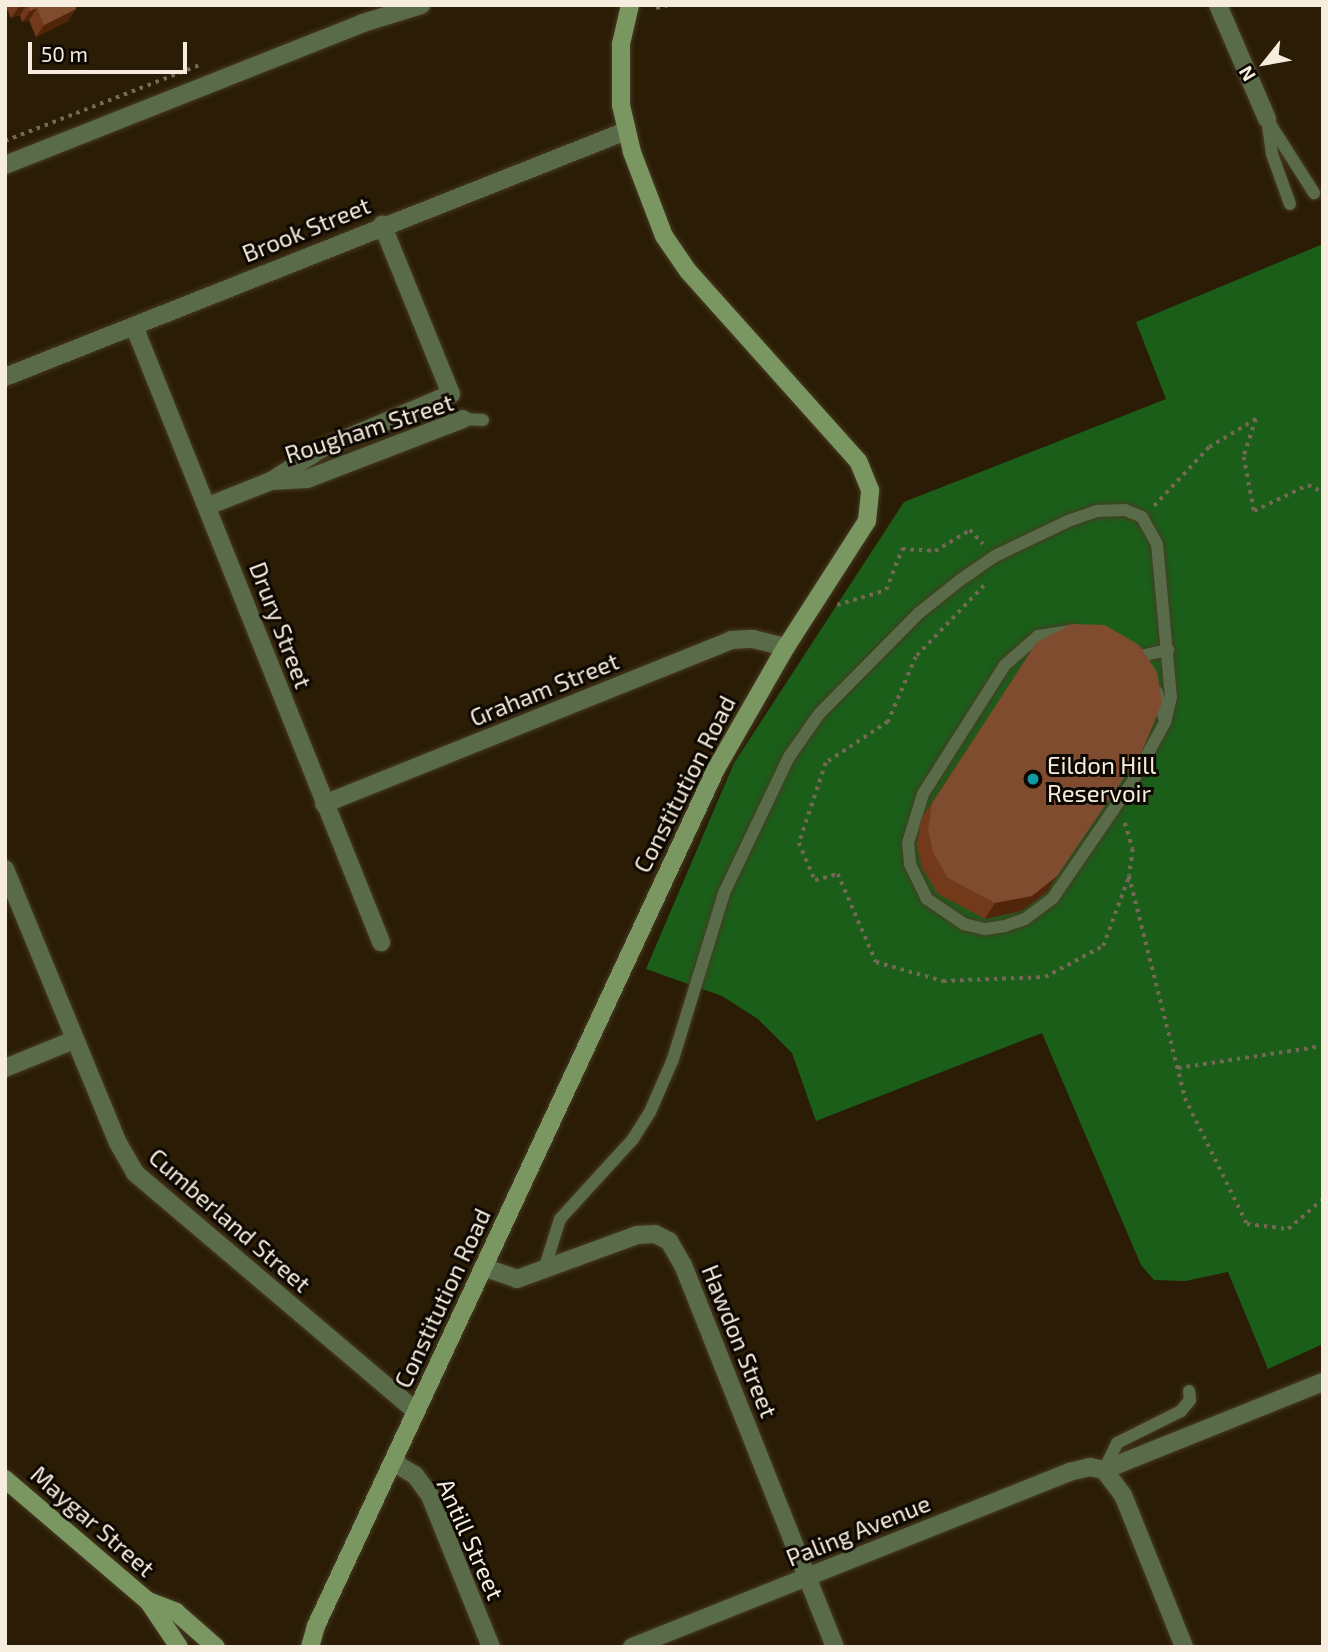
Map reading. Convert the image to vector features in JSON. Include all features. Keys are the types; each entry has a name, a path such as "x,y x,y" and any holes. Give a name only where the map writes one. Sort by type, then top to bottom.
{"street":[{"path":"5,165 403,7 421,5"},
{"name":"Constitution Road","path":"310,1647 316,1626 716,769 786,647 867,521 867,480 847,448 675,254 656,218 626,131 620,65 630,5"},
{"path":"1218,5 1266,119"},
{"name":"Brook Street","path":"5,377 382,224 626,131"},
{"name":"Rougham Street","path":"208,506 271,481 303,457 458,396 382,224"},
{"name":"Drury Street","path":"134,326 381,942"},
{"name":"Rougham Street","path":"271,481 307,479 463,419"},
{"name":"Graham Street","path":"324,804 731,640 753,639 786,647"},
{"name":"Cumberland Street","path":"5,869 74,1040 135,1173 416,1411"},
{"path":"5,1068 74,1040"},
{"name":"Hawdon Street","path":"483,1267 513,1280 646,1233 663,1237 675,1247 835,1647"},
{"name":"Paling Avenue","path":"632,1647 1069,1472 1090,1467 1104,1470 1323,1382"},
{"name":"Antill Street","path":"393,1462 415,1475 430,1496 491,1647"},
{"path":"1104,1470 1123,1495 1184,1647"},
{"name":"Maygar Street","path":"5,1479 148,1601 179,1647"},
{"name":"Maygar Street","path":"148,1601 176,1612 216,1647"},
{"name":"Constitution Road","path":"299,1647 316,1626"}],"lane":[{"path":"1266,119 1314,193"},
{"path":"1266,119 1272,153 1290,204"},
{"name":"Rougham Street","path":"463,419 483,420"},
{"path":"544,1270 560,1219 633,1139 650,1112 673,1059 724,893 789,757 819,714 919,613 995,556 1097,511 1125,510 1142,517 1157,544 1171,697 1165,722 1119,801 1053,898 1025,919 985,929 964,924 934,905 917,884 908,843 913,816 1005,665 1038,636 1091,631"},
{"path":"1165,722 1149,673 1135,653 1168,650"},
{"path":"1104,1470 1116,1443 1181,1411 1190,1400 1189,1391"}],"path":[{"path":"657,5 657,10 669,5"},
{"path":"5,141 210,61"},
{"path":"1142,517 1209,446 1256,419 1244,457 1255,511 1308,485 1323,492"},
{"path":"819,597 837,605 886,590 902,549 935,551 970,530 995,556 992,577 916,657 888,722 826,763 799,843 815,880 838,874 876,962 943,981 1045,977 1104,946 1129,876 1133,849 1119,801"},
{"path":"1129,876 1185,1098 1247,1224 1287,1229 1323,1199"},
{"path":"1178,1068 1323,1046"}],"green space":[{"path":"1323,244 1323,1344 1268,1369 1228,1272 1185,1281 1154,1280 1141,1265 1042,1033 816,1121 792,1053 758,1019 722,996 646,969 734,763 904,502 1166,399 1136,322"}],"building":[{"path":"28,5 75,5 76,9 44,25 37,8 30,11"},
{"name":"Eildon Hill Reservoir","path":"1072,624 1105,625 1139,645 1157,672 1162,703 1142,751 1057,876 1032,896 995,903 948,878 933,852 928,830 932,804 1037,642"}],"place":[{"name":"Eildon Hill Reservoir","path":"1033,779"}]}
